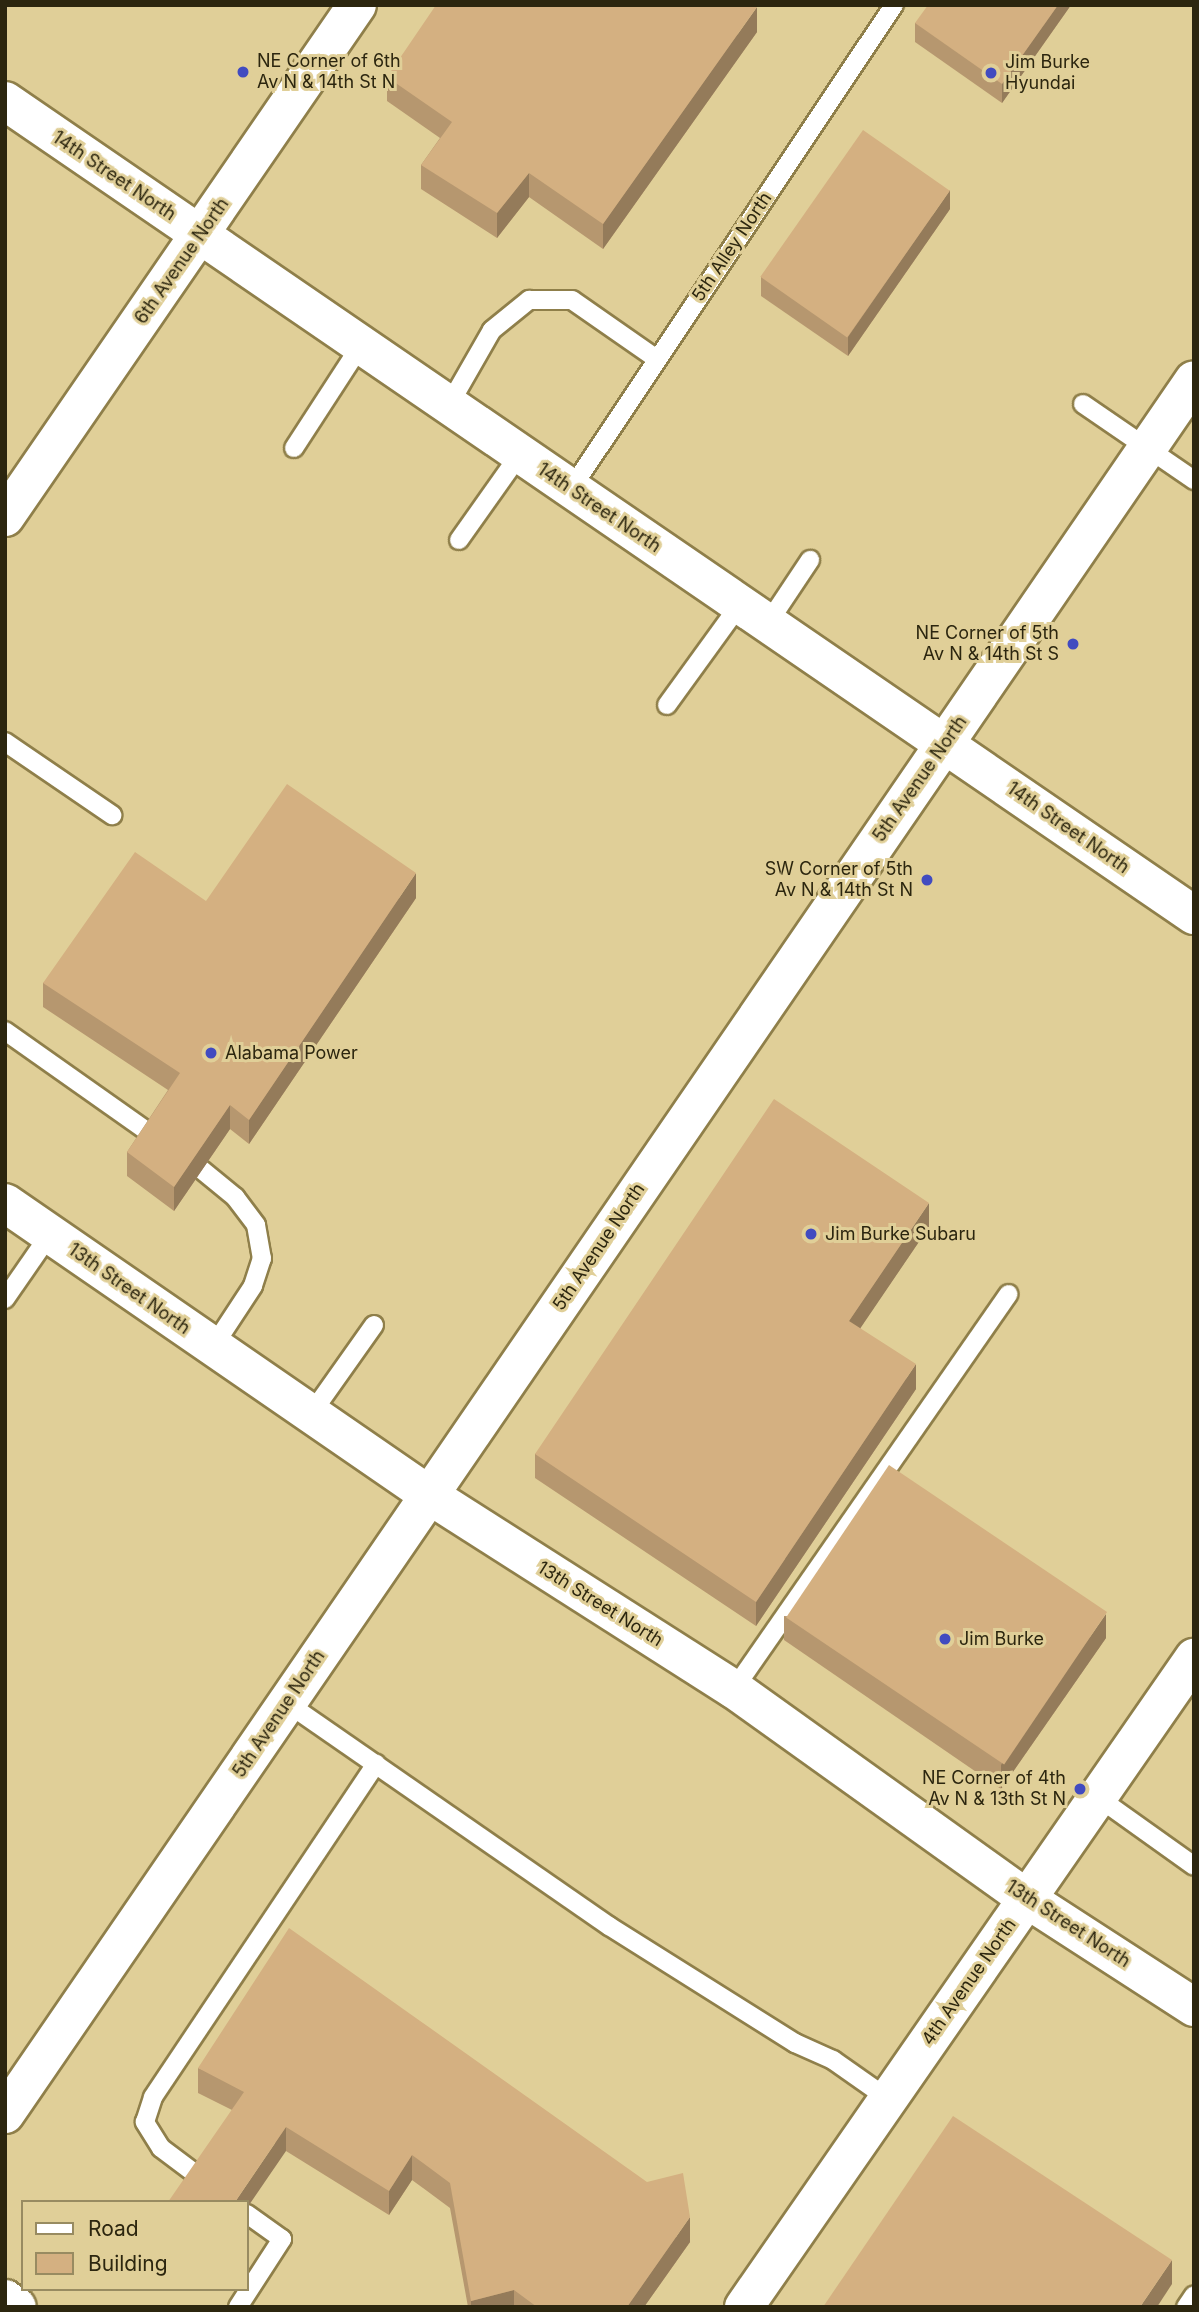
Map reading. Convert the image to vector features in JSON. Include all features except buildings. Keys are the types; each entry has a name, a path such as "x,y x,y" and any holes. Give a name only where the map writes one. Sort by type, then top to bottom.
{"street":[{"name":"6th Avenue North","path":"5,517 357,5"},
{"name":"14th Street North","path":"5,101 1194,915"},
{"name":"5th Avenue North","path":"5,2114 1194,380"},
{"name":"13th Street North","path":"5,1203 429,1495 734,1689 1027,1899 1194,2007"},
{"name":"4th Avenue North","path":"744,2307 1194,1658"},
{"path":"5,2299 17,2307"}],"lane":[{"name":"5th Alley North","path":"571,489 894,5"},
{"path":"449,405 492,330 529,300 572,300 657,359"},
{"path":"294,448 361,345"},
{"path":"1083,404 1194,480"},
{"path":"460,540 520,454"},
{"path":"667,705 754,613 810,561"},
{"path":"5,742 112,815"},
{"path":"5,1031 155,1137"},
{"path":"202,1170 235,1197 256,1225 262,1258 253,1286 214,1347"},
{"path":"5,1299 50,1234"},
{"path":"734,1689 1009,1294"},
{"path":"311,1414 374,1325"},
{"path":"287,1703 609,1926 795,2043 833,2060 887,2098"},
{"path":"201,2178 160,2148 145,2122 153,2097 376,1764"},
{"path":"1097,1796 1194,1866"},
{"path":"238,2307 282,2239 248,2215"},
{"path":"1186,2307 1194,2295"}],"place":[{"name":"NE Corner of 6th Av N & 14th St N","path":"243,72"},
{"name":"Jim Burke Hyundai","path":"991,73"},
{"name":"NE Corner of 5th Av N & 14th St S","path":"1073,644"},
{"name":"SW Corner of 5th Av N & 14th St N","path":"927,880"},
{"name":"Alabama Power","path":"211,1053"},
{"name":"Jim Burke Subaru","path":"811,1234"},
{"name":"Jim Burke","path":"945,1639"},
{"name":"NE Corner of 4th Av N & 13th St N","path":"1080,1789"}]}
